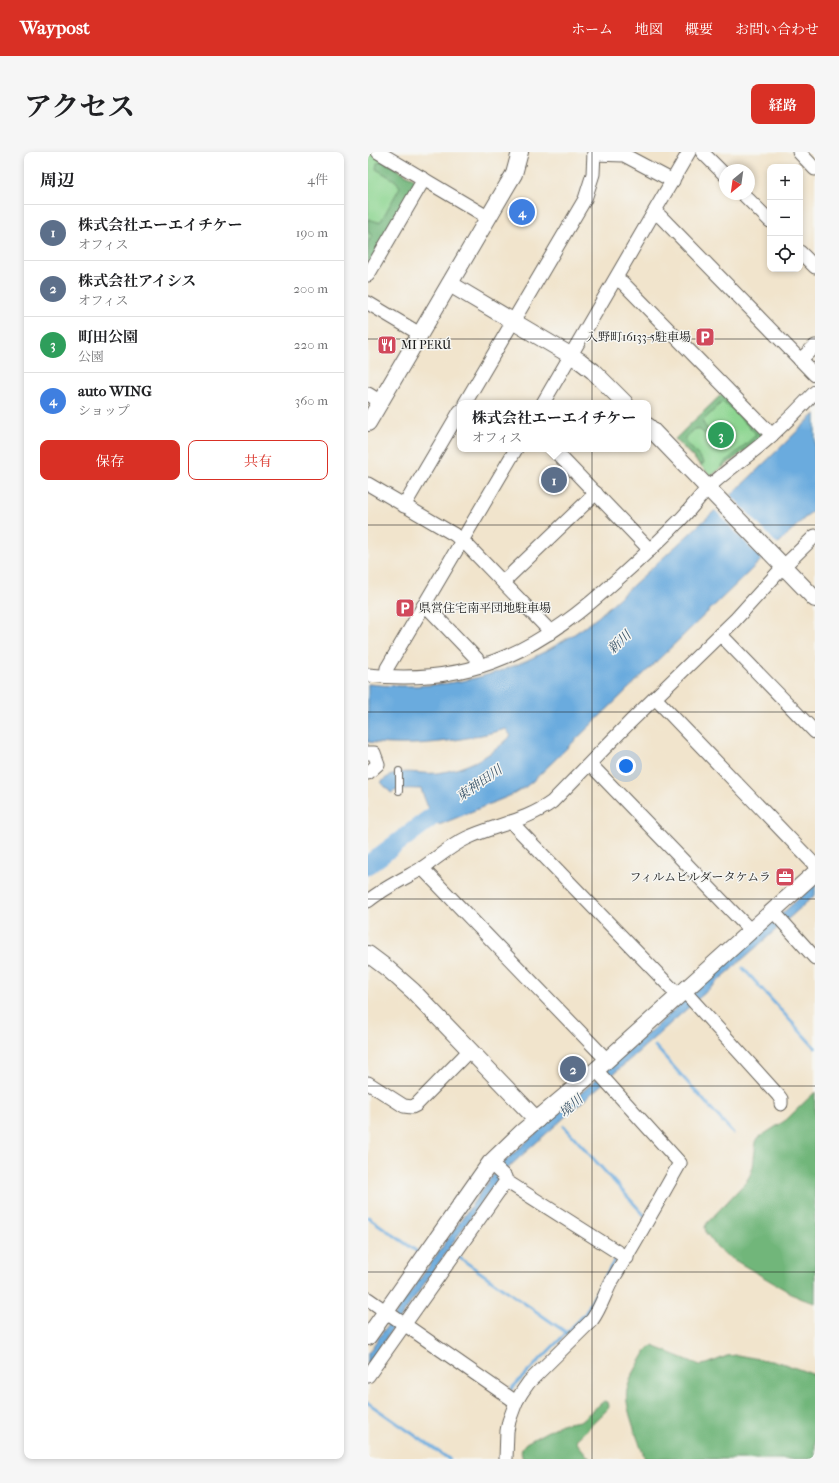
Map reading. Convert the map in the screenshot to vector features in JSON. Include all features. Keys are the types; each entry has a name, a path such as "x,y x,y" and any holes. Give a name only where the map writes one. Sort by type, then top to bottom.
{"street":[{"path":"378,152 489,218"},
{"path":"368,423 374,398 420,334 450,284 514,174 520,152"},
{"path":"545,400 690,152"},
{"path":"702,152 719,169"},
{"path":"799,152 815,169"},
{"path":"467,400 585,199 593,174 594,153 624,156 673,181"},
{"path":"368,275 424,179"},
{"path":"749,200 767,218"},
{"path":"654,213 661,217 815,375"},
{"path":"803,255 815,267"},
{"path":"616,278 623,282 772,435"},
{"path":"450,284 571,355 593,371 622,400"},
{"path":"368,303 420,334"},
{"path":"800,360 815,346"},
{"path":"368,675 433,676 479,666 512,654 550,633 588,605 650,550 772,435 815,392"},
{"path":"404,506 457,416"},
{"path":"651,429 815,599"},
{"path":"386,676 387,668 514,452"},
{"path":"556,452 650,550"},
{"path":"368,484 455,535 503,582 550,633"},
{"path":"503,582 596,493"},
{"path":"368,901 422,868 460,842 540,810 552,802 720,634 780,563 815,536"},
{"path":"423,606 430,610 477,659 479,666"},
{"path":"720,634 815,732"},
{"path":"655,698 815,865"},
{"path":"368,753 374,753 378,764 368,774"},
{"path":"590,764 751,931"},
{"path":"512,822 686,996 778,1095 781,1099 781,1104"},
{"path":"422,868 602,1072 680,1164 610,1285 592,1320 530,1382 516,1402 507,1431 506,1459"},
{"path":"368,1376 396,1318 537,1120 602,1072 686,996 751,931 778,917 815,873"},
{"path":"778,917 815,958"},
{"path":"368,954 413,991 537,1120"},
{"path":"368,1083 404,1106 412,1107 416,1105 470,1050"},
{"path":"499,1172 627,1258"},
{"path":"368,1337 396,1318 499,1189 499,1172"},
{"path":"368,1299 516,1402"}],"lane":[{"path":"399,791 400,771"}],"green space":[{"path":"368,152 414,179 368,265"},
{"path":"382,161 414,179 415,184 368,265 368,243 372,236 368,231 368,219 378,222 381,221 400,187 396,181 376,169 377,163"},
{"path":"724,392 762,438 711,476 675,439"},
{"path":"724,392 762,432 762,438 723,467 722,465 724,463 756,434 727,404 722,402 703,421 704,425 709,431 709,435 707,436 700,430 695,429 685,438 687,443 703,461 704,463 701,465 675,439"},
{"path":"815,1092 815,1303 799,1298 726,1255 716,1246 706,1233 705,1227 707,1223 746,1182 753,1167 756,1142 758,1138 786,1120"},
{"path":"653,1346 700,1365 707,1364 727,1356 737,1355 782,1363 815,1375 815,1459 645,1459 627,1405 626,1396 628,1385 635,1370 646,1351"},
{"path":"604,1401 608,1402 608,1409 576,1440 590,1459 523,1459 522,1450 526,1443 561,1424 580,1421"}],"water":[{"name":"新川","path":"815,414 815,508 533,781 514,794 439,825 427,805 421,789 402,789 391,793 381,782 394,774 408,772 437,773 468,765 495,750 511,736 506,729 455,740 420,744 386,744 368,742 368,684 401,686 432,685 461,681 490,674 518,664 545,652 572,636 598,617 720,506"},
{"name":"境川","path":"815,884 815,895 511,1165 495,1183 368,1364 368,1353 490,1179 506,1160"}],"pier":[{"path":"730,494 779,546 763,561 714,509"}],"waterway":[{"name":"東神田川","path":"368,865 453,801"},
{"path":"743,968 815,1048"},
{"path":"655,1046 733,1133"},
{"path":"564,1126 645,1216"},
{"path":"368,1217 419,1253"},
{"path":"457,1256 567,1333"},
{"path":"511,1389 585,1314 615,1260"},
{"path":"368,1403 449,1459"}],"place":[{"name":"auto WING","path":"522,212"},
{"name":"入野町16133-5駐車場","path":"705,337"},
{"name":"MI PERÚ","path":"387,345"},
{"name":"町田公園","path":"721,435"},
{"name":"株式会社エーエイチケー","path":"554,480"},
{"name":"県営住宅南平団地駐車場","path":"405,608"},
{"name":"フィルムビルダータケムラ","path":"785,877"},
{"name":"株式会社アイシス","path":"573,1069"}]}
